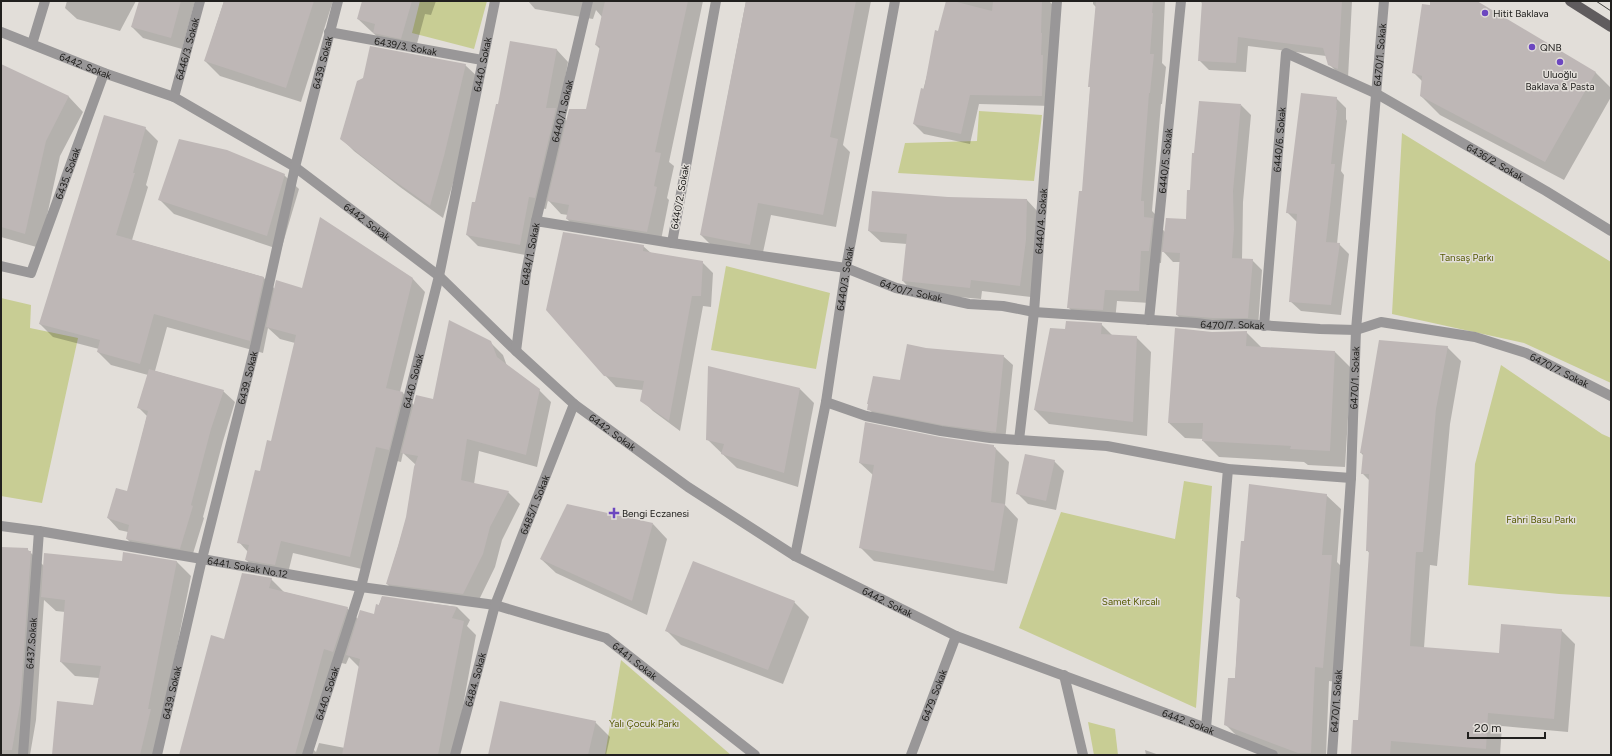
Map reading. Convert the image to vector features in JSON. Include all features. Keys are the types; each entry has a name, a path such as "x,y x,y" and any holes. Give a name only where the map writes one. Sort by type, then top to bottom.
{"main road":[{"path":"1570,1 1611,27"}],"street":[{"path":"32,44 45,1"},
{"name":"6446/3. Sokak","path":"174,97 200,1"},
{"name":"6439. Sokak","path":"157,755 202,558 255,347 295,167 338,1"},
{"name":"6440. Sokak","path":"308,755 361,587 438,276 495,1"},
{"name":"6440/1. Sokak","path":"536,221 588,1"},
{"name":"6440/2. Sokak","path":"716,1 672,243 846,268"},
{"name":"6440/3. Sokak","path":"795,556 826,402 846,268 895,1"},
{"name":"6440/4. Sokak","path":"1019,440 1034,312 1057,1"},
{"name":"6440/5. Sokak","path":"1150,320 1181,1"},
{"name":"6470/1. Sokak","path":"1332,755 1351,478 1356,330 1384,1"},
{"name":"6442. Sokak","path":"1,32 104,73 174,97 295,167 438,276 574,404 688,487 795,556 956,636 1206,728 1273,755"},
{"name":"6439/3. Sokak","path":"329,32 482,60"},
{"name":"6440/6. Sokak","path":"1264,326 1286,53 1377,94"},
{"name":"6435. Sokak","path":"1,266 31,273 104,73"},
{"name":"6436/2. Sokak","path":"1377,94 1546,191 1611,231"},
{"name":"6484/1. Sokak","path":"516,351 526,273 536,221 672,243"},
{"name":"6470/7. Sokak","path":"846,268 904,290 969,304 1003,306 1034,312 1212,325 1244,324 1320,330 1356,330 1381,322 1474,337 1526,353 1611,396"},
{"path":"826,402 866,416 941,431 1019,440 1107,446 1228,469 1351,478"},
{"name":"6485/1. Sokak","path":"495,605 574,404"},
{"path":"1206,728 1228,469"},
{"name":"6441. Sokak No.12","path":"1,526 202,558 361,587 495,605"},
{"name":"6437.Sokak","path":"23,755 39,531"},
{"name":"6484. Sokak","path":"455,755 495,605"},
{"name":"6441. Sokak","path":"495,605 606,638 755,755"},
{"name":"6479. Sokak","path":"911,755 956,636"},
{"path":"1064,675 1083,755"}],"green space":[{"path":"420,1 487,1 474,49 412,33"},
{"path":"979,111 1042,115 1034,181 898,173 905,143 977,141"},
{"name":"Tansaş Parkı","path":"1402,133 1611,262 1611,383 1524,343 1392,314"},
{"path":"726,266 830,293 816,369 711,350"},
{"path":"1,298 31,305 30,328 78,338 42,503 1,496"},
{"name":"Fahri Basu Parkı","path":"1501,365 1602,434 1611,438 1611,597 1559,594 1468,585 1475,464"},
{"name":"Samet Kırcalı","path":"1184,481 1212,486 1196,708 1019,628 1061,512 1175,539"},
{"name":"Yalı Çocuk Parkı","path":"621,660 731,755 605,755"},
{"path":"1088,722 1115,729 1118,755 1094,755"}],"building":[{"path":"139,1 181,1 171,38 131,27"},
{"path":"224,1 314,1 286,88 204,61"},
{"path":"362,1 412,1 401,39 373,33 375,24 357,19"},
{"path":"605,1 688,1 655,152 661,153 654,186 657,187 647,232 566,219 569,205 547,201 569,109 586,109 600,46 595,45"},
{"path":"746,1 856,1 830,137 838,139 823,215 758,203 750,245 700,235"},
{"path":"946,1 953,1 992,11 993,1 1042,1 1042,96 970,95 961,134 913,124 921,88 924,89 935,30 938,31"},
{"path":"1096,1 1153,1 1150,54 1154,54 1149,93 1141,201 1144,201 1144,217 1153,218 1149,251 1141,251 1139,291 1105,290 1103,310 1067,308 1079,191 1082,191 1090,87 1088,87"},
{"path":"1202,1 1342,1 1338,69 1328,65 1323,48 1238,37 1236,63 1198,61"},
{"path":"1430,1 1477,1 1596,72 1545,162 1420,96 1422,76 1412,73 1422,4 1430,5"},
{"path":"510,41 557,49 546,108 556,108 535,198 529,197 520,245 466,235 472,202 475,202 496,104 498,104"},
{"path":"370,46 466,64 444,156 430,206 386,175 340,139 357,81 363,78"},
{"path":"1,64 69,96 46,141 25,234 1,227"},
{"path":"1301,93 1337,97 1331,164 1335,164 1326,242 1340,243 1331,305 1289,302 1297,214 1286,213"},
{"path":"1199,101 1241,104 1233,191 1234,229 1232,258 1253,259 1248,318 1212,318 1176,315 1180,253 1162,252 1166,218 1186,219 1187,190 1190,190 1192,153 1194,153"},
{"path":"104,115 146,127 133,173 135,173 116,235 264,277 250,341 154,314 140,364 97,352 100,340 39,324"},
{"path":"179,139 227,150 285,174 267,236 158,200"},
{"path":"872,191 948,197 1027,199 1026,240 1020,286 971,280 970,288 902,281 907,234 868,231"},
{"path":"320,217 413,278 386,388 403,392 389,450 376,447 350,557 281,541 275,565 245,560 249,545 237,543 255,470 260,471 267,440 271,441 296,335 266,327 276,280 302,288"},
{"path":"563,232 644,245 643,251 703,261 701,296 692,296 669,421 640,401 644,381 604,376 546,310"},
{"path":"449,320 491,341 497,357 540,389 526,455 467,439 461,480 509,491 490,527 483,554 463,594 386,584 406,517 414,467 418,456 401,453 416,395 433,399"},
{"path":"1066,321 1102,323 1101,334 1137,336 1133,422 1034,410 1050,328 1065,329"},
{"path":"1175,328 1212,332 1247,331 1246,346 1335,351 1330,451 1290,449 1291,446 1202,441 1203,423 1168,423"},
{"path":"1379,340 1448,346 1436,409 1423,552 1416,552 1410,646 1499,653 1501,624 1562,629 1554,719 1488,713 1486,749 1391,741 1390,755 1351,755 1353,720 1358,720 1369,551 1366,551 1369,474 1361,474 1363,453 1360,453"},
{"path":"907,344 926,348 1004,355 996,432 942,425 867,410 873,376 900,380"},
{"path":"708,366 800,388 784,473 721,454 724,444 706,440"},
{"path":"149,369 224,390 211,429 191,505 193,506 180,549 126,539 129,525 107,518 116,488 127,491 148,411 137,408"},
{"path":"865,422 940,437 994,445 996,448 991,502 1005,504 994,571 859,548 874,465 859,463"},
{"path":"1025,454 1055,460 1046,501 1016,494"},
{"path":"1249,484 1327,494 1322,555 1332,555 1323,668 1315,667 1311,753 1298,753 1224,725 1228,678 1235,678 1240,597 1236,597 1241,541 1244,541"},
{"path":"567,504 653,523 632,601 540,559"},
{"path":"1,547 28,548 28,551 31,551 20,704 12,750 1,750"},
{"path":"123,552 177,561 148,709 151,709 140,755 52,755 57,701 93,705 101,666 60,662 65,600 41,597 44,553 122,561"},
{"path":"693,561 795,601 768,670 665,631"},
{"path":"242,573 272,578 269,588 348,607 333,652 324,649 295,755 179,755 211,635 224,639"},
{"path":"382,596 457,607 452,618 464,621 438,755 342,755 360,659 346,655 360,610 374,614 376,604 379,605"},
{"path":"500,701 596,721 588,755 488,755"}],"tram line":[{"path":"1596,1 1611,11"}],"place":[{"name":"Hitit Baklava","path":"1485,13"},
{"name":"QNB","path":"1532,47"},
{"name":"Uluoğlu Baklava & Pasta","path":"1560,62"},
{"name":"Bengi Eczanesi","path":"614,513"}]}
